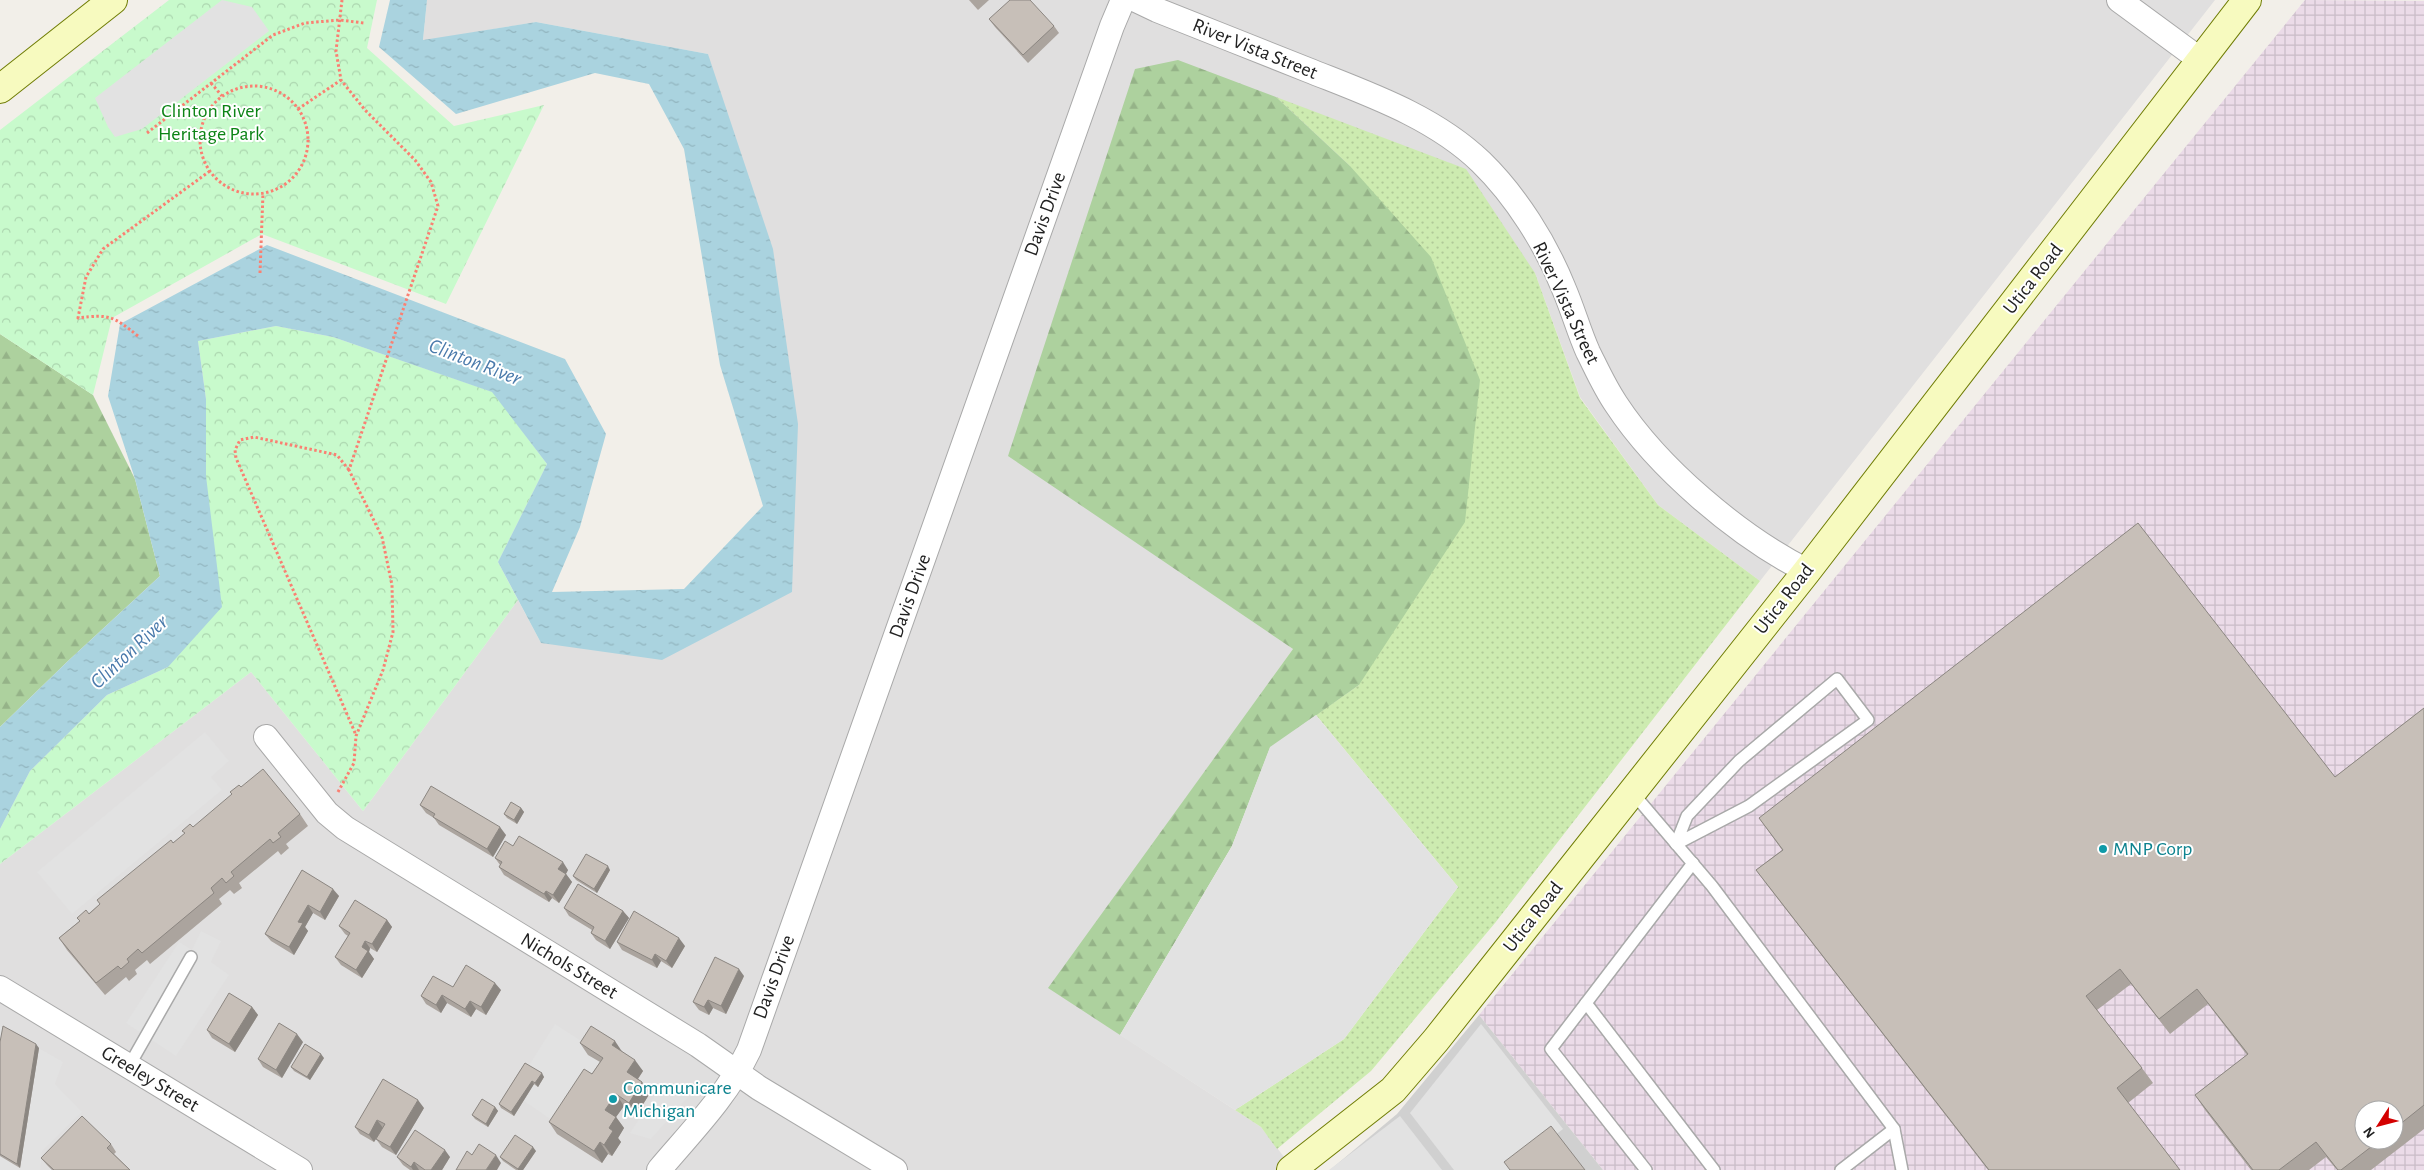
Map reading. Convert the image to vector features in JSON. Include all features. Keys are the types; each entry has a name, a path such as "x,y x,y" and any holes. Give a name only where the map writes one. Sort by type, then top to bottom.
{"street":[{"path":"0,89 113,0"},
{"name":"Davis Drive","path":"659,1170 722,1096 738,1073 749,1050 1123,0"},
{"name":"River Vista Street","path":"1136,0 1381,99 1425,120 1476,157 1522,211 1564,287 1587,350 1600,377 1615,403 1638,434 1659,459 1708,503 1778,557 1807,571"},
{"path":"2119,0 2202,61"},
{"name":"Utica Road","path":"1291,1170 1377,1104 1408,1075 1807,571 2202,61 2247,0"},
{"name":"Nichols Street","path":"266,737 335,821 698,1045 759,1088 895,1170"},
{"name":"Greeley Street","path":"0,988 300,1170"}],"lane":[{"path":"1838,679 1868,720 1749,806 1676,844 1687,816 1739,761 1838,679"},
{"path":"1632,792 1712,886 1894,1129 1902,1170"},
{"path":"1646,1170 1551,1049 1693,863"},
{"path":"129,1066 191,957"},
{"path":"1586,1003 1714,1170"},
{"path":"1841,1170 1894,1129"}],"path":[{"path":"342,0 336,52 341,80 365,110 415,160 431,182 438,206 349,470"},
{"path":"147,133 273,35 305,22 340,20 364,23"},
{"path":"298,108 341,80"},
{"path":"211,83 222,96"},
{"path":"254,86 271,88 286,96 298,108 306,125 308,143 304,161 294,176 280,187 263,193 248,194 234,190 220,182 210,171 201,148 203,123 210,108 222,96 237,88 254,86"},
{"path":"138,336 120,321 104,315 78,318 86,277 103,249 210,171"},
{"path":"260,274 263,193"},
{"path":"335,799 354,763 356,736 383,670 393,632 392,585 382,537 349,470 337,456 254,437 240,440 235,450 236,458 356,736"}],"shaded area":[{"path":"222,0 252,7 269,31 142,129 115,137 108,127 95,98"},
{"path":"427,0 2215,0 1760,581 1658,505 1580,397 1535,273 1008,455 1293,649 1049,988 1261,1127 1294,1170 0,1170 0,864 251,672 363,811 518,600 541,643 792,592 708,54 536,22 423,41"},
{"name":"MNP Corp","path":"2305,0 2424,1 2424,1170 1603,1170 1479,1015"},
{"path":"1316,715 1458,887 1344,1039 1235,1110 1120,1035 1232,846 1270,747"},
{"path":"205,732 229,761 211,777 222,790 72,914 37,872"},
{"path":"201,931 221,941 211,962 229,975 176,1056 126,1023 179,942 192,950"},
{"path":"1479,1015 1603,1170 1330,1170 1397,1114"},
{"path":"555,1024 592,1048 611,1069 562,1127 524,1101 534,1084 538,1087 528,1067"},
{"path":"1481,1024 1563,1129 1510,1170 1454,1170 1410,1113"},
{"path":"0,1026 63,1062 55,1084 82,1112 42,1151 40,1170 0,1170"},
{"path":"664,1082 696,1088 651,1139 630,1133"},
{"path":"1400,1116 1442,1170 1329,1170"}],"green space":[{"name":"Clinton River Heritage Park","path":"169,0 377,0 367,48 454,126 544,105 446,304 262,234 112,318 93,395 0,334 0,130"},
{"path":"1178,60 1276,97 1350,166 1431,257 1480,380 1465,522 1359,685 1270,748 1232,846 1120,1035 1048,988 1293,649 1008,456 1135,69"},
{"path":"1276,97 1466,169 1535,273 1580,398 1658,505 1760,581 1495,923 1371,1071 1277,1149 1261,1127 1235,1110 1344,1039 1458,887 1316,715 1359,685 1350,166"},
{"path":"276,326 333,337 493,392 547,464 498,562 518,600 363,811 251,672 0,864 0,829 30,771 107,695 168,667 206,476 206,399 198,341"},
{"path":"0,334 93,395 135,479 160,576 0,727"}],"water":[{"name":"Clinton River","path":"390,0 427,0 423,40 536,22 708,54 773,249 798,424 792,592 662,660 541,643 498,562 547,464 492,392 333,337 276,326 198,341 206,399 206,476 222,607 168,667 107,695 30,771 0,829 0,727 160,576 135,479 108,396 120,324 267,245 565,359 606,434 580,527 552,592 684,589 763,506 720,365 684,149 649,84 595,73 456,114 379,47"}],"building":[{"path":"1010,0 1030,0 1054,26 1023,55 989,19"},
{"name":"MNP Corp","path":"2138,523 2335,777 2424,708 2424,1105 2404,1121 2404,1100 2354,1100 2354,1150 2367,1150 2341,1170 2338,1170 2316,1142 2279,1170 2253,1170 2195,1095 2248,1054 2197,989 2159,1019 2120,969 2086,996 2142,1068 2117,1088 2180,1170 1989,1170 1756,870 1783,850 1759,818"},
{"path":"263,769 300,814 278,833 281,837 273,843 270,839 231,872 234,876 226,883 222,878 211,888 214,893 142,953 138,949 127,959 129,962 121,969 118,966 96,983 59,938 80,921 77,918 86,910 89,914 100,904 97,900 171,840 173,843 185,833 182,831 190,824 193,827 232,794 230,792 239,785 241,787"},
{"path":"431,786 500,827 487,849 433,817 435,814 420,805"},
{"path":"511,802 521,808 514,820 504,814"},
{"path":"519,836 563,862 558,869 566,874 553,895 546,891 544,894 499,867 502,862 495,858 505,841 513,846"},
{"path":"586,854 608,866 594,889 573,876"},
{"path":"302,870 333,889 320,912 308,905 298,922 303,923 289,947 265,934"},
{"path":"578,884 623,911 605,941 591,933 594,927 564,908"},
{"path":"355,900 387,920 372,944 365,941 362,947 368,951 356,970 335,957 350,933 339,926"},
{"path":"634,911 679,938 666,961 655,954 652,960 617,942"},
{"path":"715,957 739,969 721,1006 708,1000 704,1007 693,1002"},
{"path":"466,965 495,983 481,1007 470,1001 465,1009 442,995 436,1005 421,996 433,976 453,987"},
{"path":"229,993 252,1007 229,1044 207,1030"},
{"path":"279,1023 297,1034 276,1070 258,1059"},
{"path":"3,1026 36,1044 17,1164 0,1154 0,1042"},
{"name":"Communicare Michigan","path":"591,1026 615,1041 612,1045 635,1060 627,1072 642,1082 629,1103 616,1094 605,1110 616,1117 609,1128 613,1131 604,1145 600,1142 594,1151 549,1122 584,1069 592,1074 603,1058 580,1043"},
{"path":"305,1044 321,1054 307,1077 291,1067"},
{"path":"525,1063 542,1073 535,1083 532,1081 511,1112 499,1104"},
{"path":"383,1079 418,1100 390,1147 376,1139 385,1124 377,1120 369,1135 355,1127"},
{"path":"482,1099 495,1107 486,1124 472,1115"},
{"path":"82,1116 111,1144 107,1148 130,1170 54,1170 41,1158"},
{"path":"1551,1126 1585,1170 1510,1170 1504,1162"},
{"path":"415,1130 445,1150 431,1170 425,1170 414,1162 411,1167 397,1157"},
{"path":"515,1135 533,1147 518,1169 500,1157"},
{"path":"479,1144 496,1155 486,1170 456,1170 467,1151 472,1155"}],"place":[{"name":"MNP Corp","path":"2103,849"},
{"name":"Communicare Michigan","path":"613,1099"}]}
